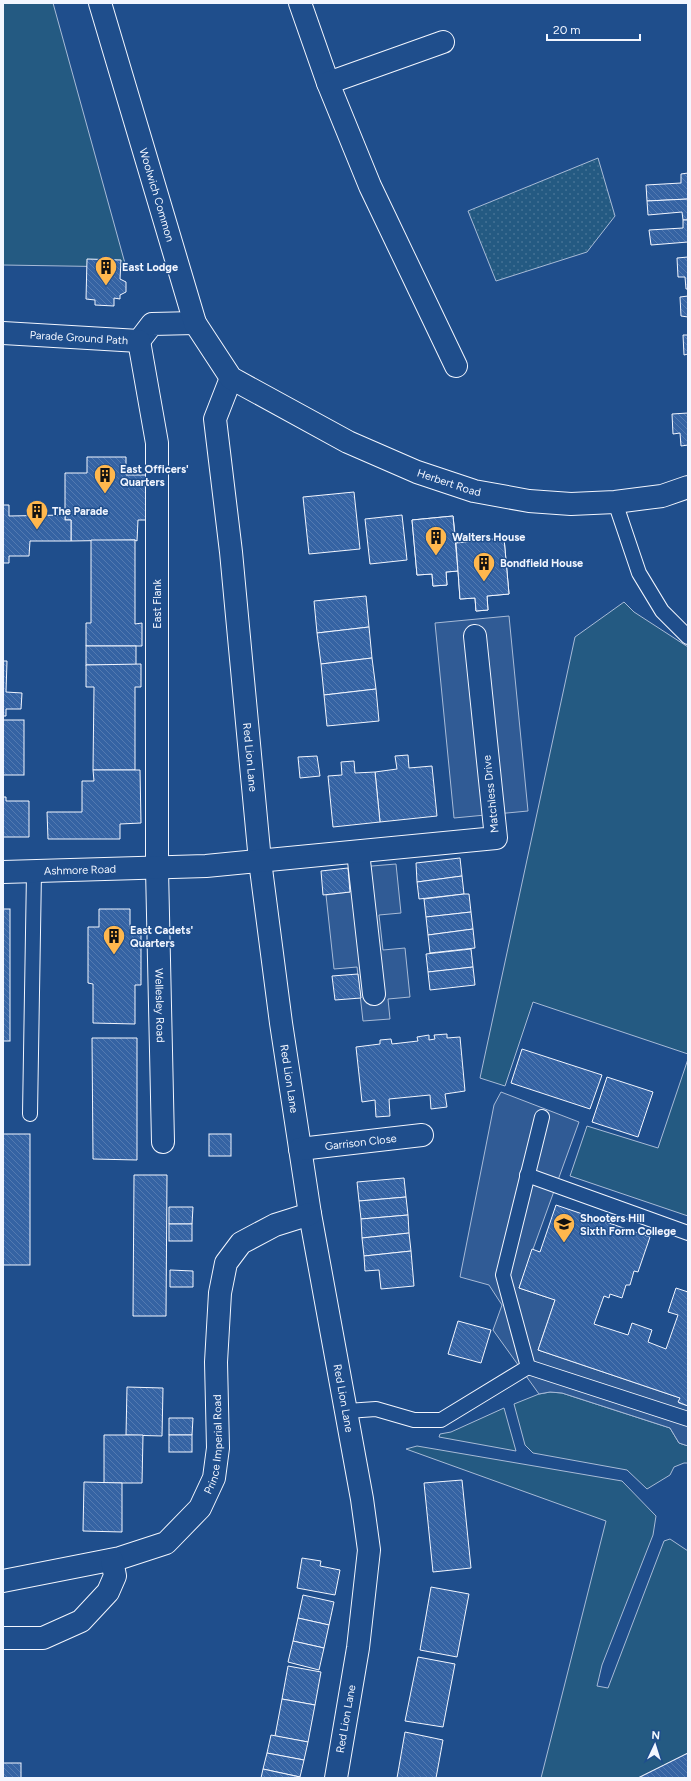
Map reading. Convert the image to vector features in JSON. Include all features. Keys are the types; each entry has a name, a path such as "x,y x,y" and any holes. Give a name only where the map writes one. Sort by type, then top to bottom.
{"street":[{"name":"Woolwich Common","path":"100,3 195,323 231,378"},
{"path":"300,3 328,83 370,186 456,366"},
{"path":"328,83 443,42"},
{"name":"Parade Ground Path","path":"3,333 139,341 152,324 195,323"},
{"name":"East Flank","path":"139,341 156,443 157,869"},
{"name":"Herbert Road","path":"231,378 348,442 417,472 474,491 529,501 571,504 615,502 662,496 688,488"},
{"name":"Red Lion Lane","path":"231,378 215,419 231,552 260,861 281,1023 310,1214 362,1499 369,1550 358,1648 336,1778"},
{"name":"Matchless Drive","path":"260,861 496,838 475,636"},
{"path":"358,852 374,994"},
{"name":"Ashmore Road","path":"3,872 157,869 260,861"},
{"name":"Wellesley Road","path":"157,869 163,1142"},
{"name":"Garrison Close","path":"300,1149 422,1135"},
{"name":"Prince Imperial Road","path":"3,1581 112,1560 166,1543 200,1508 214,1478 218,1448 216,1362 220,1293 226,1263 241,1243 275,1225 310,1214"},
{"path":"3,1638 43,1638 81,1621 108,1592 115,1576 112,1560"}],"lane":[{"path":"615,502 639,573 662,611 688,637"},
{"path":"30,1114 34,872"},
{"path":"528,1367 503,1275 542,1117"},
{"path":"527,1175 688,1233"},
{"path":"346,1411 376,1409 414,1420 441,1420 528,1367 688,1419"}],"shaded area":[{"path":"3,3 53,3 126,267 3,265"},
{"path":"598,158 615,216 587,252 496,281 468,211"},
{"path":"624,602 634,612 688,647 688,1054 533,1002 505,1086 480,1078 575,637"},
{"path":"509,616 528,811 454,818 435,623"},
{"path":"396,864 401,913 379,915 383,950 405,948 410,997 388,999 390,1019 363,1021 357,967 334,969 326,895 350,892 348,868"},
{"path":"688,1059 688,1216 570,1176 587,1126 658,1148"},
{"path":"501,1092 579,1122 519,1288 555,1300 538,1350 680,1398 679,1403 688,1406 688,1446 679,1443 670,1428 562,1393 550,1392 539,1394 493,1330 502,1305 489,1285 460,1277 494,1105"},
{"path":"550,1392 562,1393 670,1428 679,1443 688,1446 688,1463 674,1467 670,1475 647,1489 627,1470 533,1453 525,1445 514,1404 539,1394"},
{"path":"504,1408 516,1451 439,1437 440,1434 451,1432"},
{"path":"417,1446 622,1481 656,1516 653,1535 602,1665 597,1686 608,1688 664,1541 670,1539 688,1551 688,1753 638,1778 541,1778 606,1521 406,1449"}],"building":[{"path":"688,173 688,199 647,201 646,185 681,183 681,174"},
{"path":"688,199 688,220 683,220 682,212 648,215 647,201"},
{"path":"683,220 688,220 688,242 651,245 649,230 683,228"},
{"path":"688,257 688,289 686,289 685,277 678,277 677,258"},
{"name":"East Lodge","path":"87,259 121,260 120,279 126,282 126,292 120,295 120,299 114,298 114,306 95,305 95,300 86,299"},
{"path":"688,296 688,317 681,316 680,297"},
{"path":"683,335 688,335 688,354 684,355"},
{"path":"688,413 688,445 681,446 680,433 673,434 672,414"},
{"name":"East Officers' Quarters","path":"87,457 126,457 126,475 146,475 146,520 138,520 137,541 71,541 71,520 65,520 65,473 87,473"},
{"path":"354,492 360,549 309,554 303,497"},
{"name":"The Parade","path":"3,505 9,505 9,516 65,515 65,520 71,520 71,541 30,541 29,556 9,556 9,563 3,563"},
{"path":"402,515 407,560 370,564 365,519"},
{"path":"453,516 456,543 504,538 509,594 487,596 488,610 476,611 475,598 460,599 458,571 446,572 447,585 433,586 432,574 417,575 412,520"},
{"name":"Walters House","path":"453,516 458,571 446,572 447,585 433,586 432,574 417,575 412,520"},
{"name":"Bondfield House","path":"504,538 509,594 487,596 488,610 476,611 475,598 460,599 456,543"},
{"path":"91,540 135,540 135,624 142,623 142,646 86,646 86,623 91,623"},
{"path":"366,596 369,627 317,633 314,601"},
{"path":"369,627 372,658 321,664 317,633"},
{"path":"86,646 136,646 136,665 86,665"},
{"path":"372,658 376,689 324,695 321,664"},
{"path":"3,661 7,661 6,692 22,693 21,709 6,709 6,716 3,716"},
{"path":"141,664 141,687 135,687 135,770 93,770 94,687 86,687 86,665"},
{"path":"376,689 379,721 327,726 324,695"},
{"path":"3,720 24,720 24,775 3,775"},
{"path":"408,755 409,768 432,766 437,816 380,822 375,772 397,769 395,756"},
{"path":"317,756 320,776 300,778 298,757"},
{"path":"354,761 355,773 375,772 380,822 333,827 328,776 342,775 341,762"},
{"path":"93,770 140,770 141,823 120,824 120,839 48,839 47,812 82,812 82,781 94,781"},
{"path":"3,797 6,797 6,801 29,801 29,837 3,837"},
{"path":"460,858 462,876 417,882 416,863"},
{"path":"348,868 350,892 323,895 321,871"},
{"path":"462,876 464,894 419,899 417,882"},
{"path":"469,894 471,912 426,917 424,899"},
{"path":"3,909 10,909 10,1041 3,1041"},
{"name":"East Cadets' Quarters","path":"99,909 130,909 130,929 141,929 141,985 135,985 135,1024 93,1023 93,984 88,983 88,927 99,927"},
{"path":"471,912 473,929 428,935 426,917"},
{"path":"473,929 475,948 430,953 428,935"},
{"path":"471,949 473,967 428,972 426,954"},
{"path":"473,967 475,985 430,990 428,972"},
{"path":"358,974 361,998 335,1000 332,976"},
{"path":"447,1034 447,1038 460,1037 465,1091 445,1094 447,1107 431,1109 430,1095 389,1099 390,1116 376,1117 375,1100 362,1102 356,1047 380,1044 380,1040 391,1039 392,1044 418,1041 417,1037 429,1035 429,1040 435,1039 434,1035"},
{"path":"92,1038 137,1038 137,1160 93,1159"},
{"path":"522,1049 602,1075 590,1109 511,1083"},
{"path":"607,1077 653,1092 638,1137 592,1122"},
{"path":"3,1134 30,1134 30,1265 3,1265"},
{"path":"209,1134 231,1134 231,1156 209,1156"},
{"path":"134,1175 167,1175 166,1316 133,1316"},
{"path":"404,1178 406,1197 359,1201 357,1182"},
{"path":"406,1197 408,1215 361,1219 359,1201"},
{"path":"556,1205 650,1237 638,1272 634,1271 630,1285 626,1285 622,1298 610,1294 609,1298 604,1296 594,1324 628,1335 632,1323 652,1330 648,1342 666,1349 678,1315 668,1312 676,1288 688,1292 688,1406 678,1402 680,1398 538,1350 555,1300 519,1288 532,1249 540,1252"},
{"path":"169,1207 193,1207 192,1224 169,1224"},
{"path":"408,1215 409,1233 362,1238 361,1219"},
{"path":"169,1224 192,1224 192,1241 169,1241"},
{"path":"409,1233 411,1251 364,1256 362,1238"},
{"path":"411,1251 414,1286 381,1289 379,1270 365,1271 364,1256"},
{"path":"170,1270 193,1271 193,1287 170,1287"},
{"path":"458,1321 491,1330 481,1363 448,1354"},
{"path":"127,1387 163,1388 162,1436 126,1435"},
{"path":"169,1418 193,1418 192,1435 169,1435"},
{"path":"104,1435 143,1435 142,1483 104,1483"},
{"path":"169,1435 192,1435 192,1452 169,1452"},
{"path":"462,1480 471,1568 433,1572 424,1483"},
{"path":"84,1482 122,1483 122,1532 83,1531"},
{"path":"302,1558 321,1561 320,1566 340,1570 335,1595 297,1588"},
{"path":"431,1587 469,1594 457,1657 420,1650"},
{"path":"303,1595 334,1602 329,1625 298,1618"},
{"path":"298,1618 329,1625 324,1648 293,1641"},
{"path":"293,1641 324,1648 319,1670 288,1662"},
{"path":"418,1657 455,1664 443,1727 405,1721"},
{"path":"288,1666 321,1672 315,1705 282,1699"},
{"path":"282,1699 315,1705 308,1742 275,1736"},
{"path":"405,1732 443,1740 436,1778 397,1778"},
{"path":"271,1735 308,1742 304,1760 267,1753"},
{"path":"267,1753 304,1760 300,1777 263,1769"},
{"path":"688,1753 688,1778 638,1778"},
{"path":"3,1763 21,1763 21,1778 3,1778"},
{"path":"263,1769 300,1777 300,1778 261,1778"}],"place":[{"name":"East Lodge","path":"106,286"},
{"name":"East Officers' Quarters","path":"105,494"},
{"name":"The Parade","path":"37,530"},
{"name":"Walters House","path":"436,556"},
{"name":"Bondfield House","path":"484,582"},
{"name":"East Cadets' Quarters","path":"114,956"},
{"name":"Shooters Hill Sixth Form College","path":"564,1244"}]}
